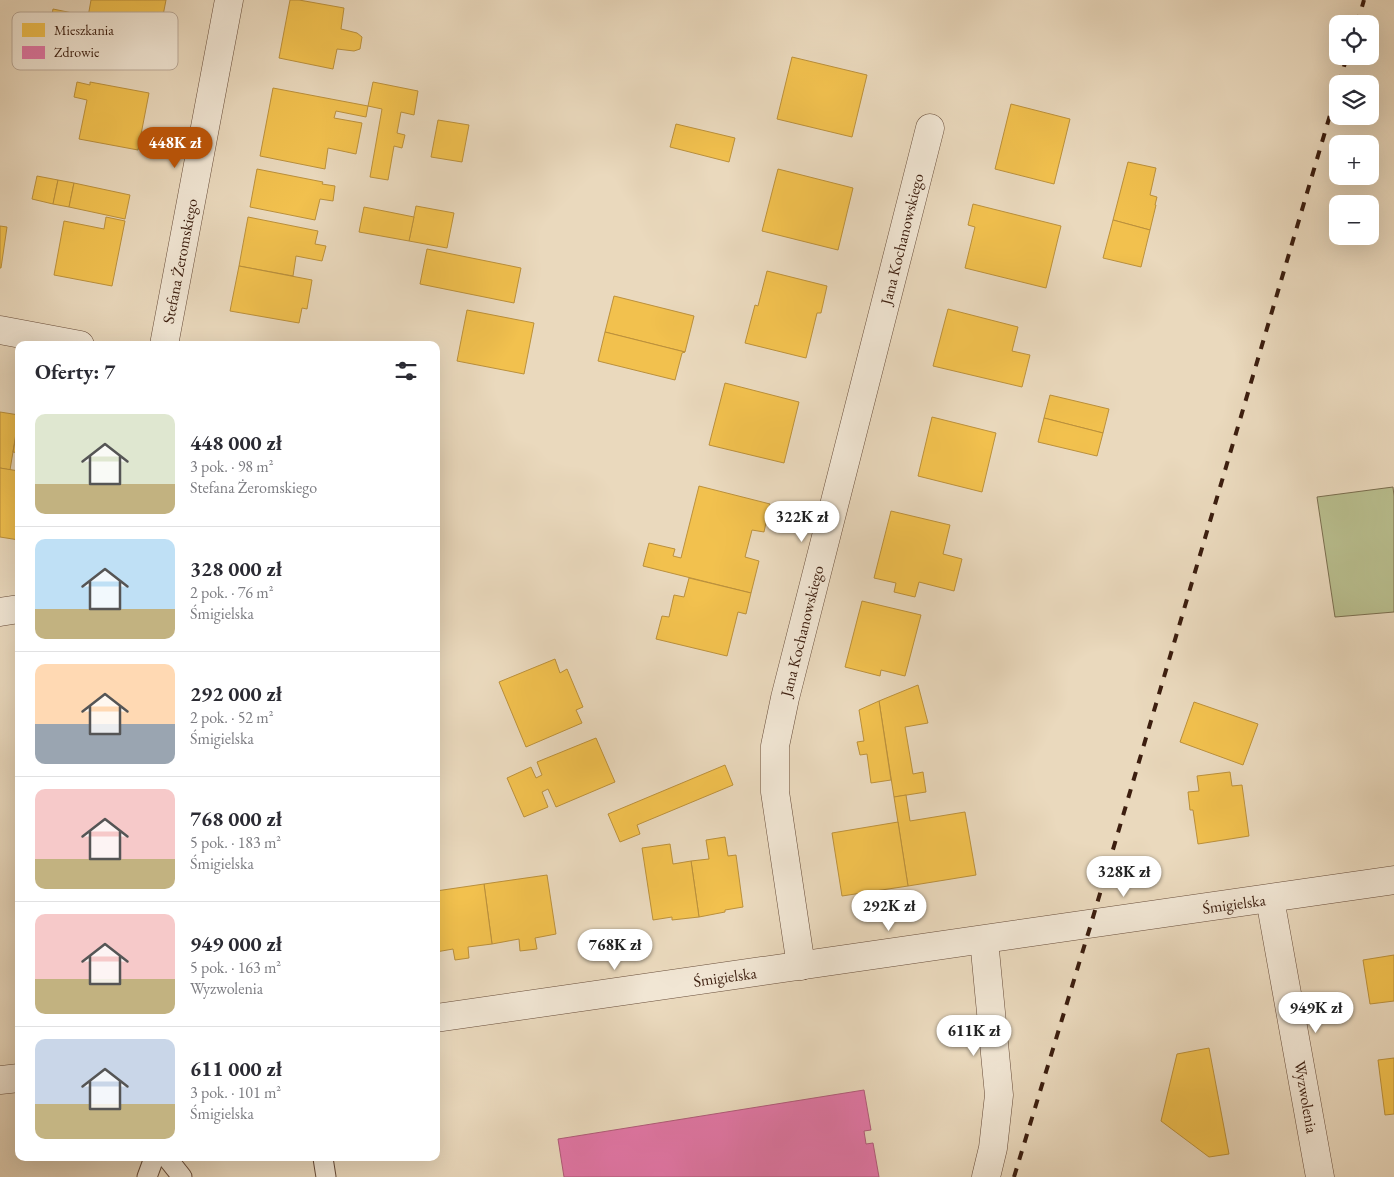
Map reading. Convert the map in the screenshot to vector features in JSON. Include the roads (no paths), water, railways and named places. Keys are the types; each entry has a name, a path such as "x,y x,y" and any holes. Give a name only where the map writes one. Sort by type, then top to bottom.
{"street":[{"name":"Stefana Żeromskiego","path":"165,341 229,0"},
{"name":"Jana Kochanowskiego","path":"801,966 775,792 775,746 785,698 930,128"},
{"path":"0,330 59,341"},
{"path":"0,612 15,610"},
{"name":"Śmigielska","path":"440,1017 1394,880"},
{"name":"Wyzwolenia","path":"1270,899 1320,1177"},
{"path":"984,940 999,1095 993,1148 986,1177"},
{"path":"0,1080 15,1078"}],"lane":[{"path":"146,1177 153,1161"},
{"path":"169,1161 182,1177"},
{"path":"323,1161 326,1177"}],"railway":[{"path":"1360,15 1364,0"},
{"path":"1342,75 1344,65"},
{"path":"1014,1177 1091,924 1329,118"}]}
